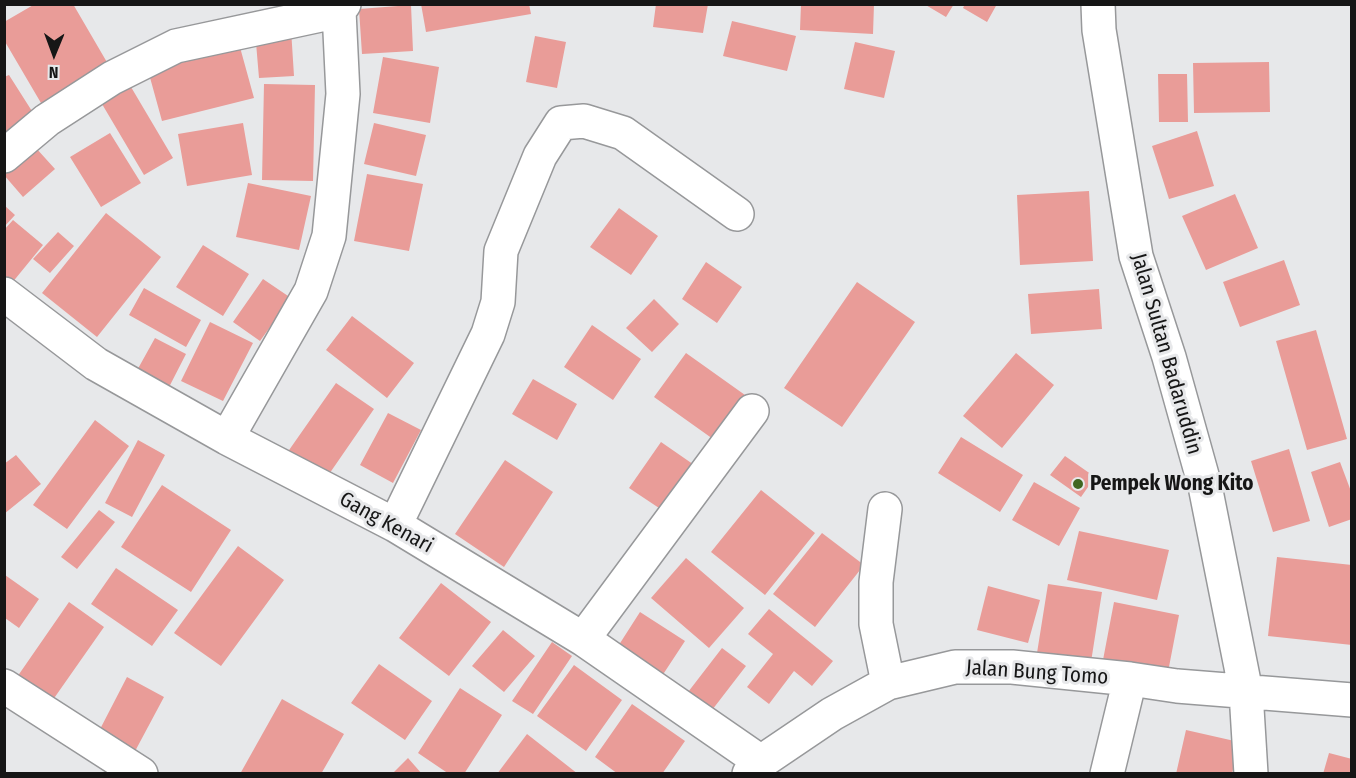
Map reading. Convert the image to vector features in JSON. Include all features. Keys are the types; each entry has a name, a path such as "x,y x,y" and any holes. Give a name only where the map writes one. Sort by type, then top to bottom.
{"street":[{"name":"Jalan Sultan Badaruddin","path":"1098,4 1099,30 1136,256 1169,357 1205,486 1246,692 1251,774"},
{"path":"4,156 46,120 112,78 176,46 342,8 343,94 329,236 311,291 227,438"},
{"path":"395,525 488,334 498,302 501,251 540,156 561,123 584,121 623,133 737,214"},
{"name":"Gang Kenari","path":"4,294 96,364 227,438 395,525 583,639 755,768"},
{"path":"583,639 752,411"},
{"path":"885,509 876,582 876,624 888,683"},
{"name":"Jalan Bung Tomo","path":"755,768 831,714 888,683 955,668 1012,667 1177,686 1352,700"},
{"path":"1107,774 1130,679"},
{"path":"4,686 141,774"}],"building":[{"path":"35,4 73,4 108,64 41,103 4,40 4,22"},
{"path":"421,4 529,4 531,14 426,32"},
{"path":"656,4 708,4 703,33 653,27"},
{"path":"801,4 874,4 873,34 800,30"},
{"path":"924,4 954,4 946,17"},
{"path":"965,4 997,4 987,22 963,8"},
{"path":"411,5 413,51 362,54 359,9"},
{"path":"732,21 796,36 787,71 723,56"},
{"path":"291,29 294,76 259,78 255,31"},
{"path":"535,36 566,42 557,88 526,82"},
{"path":"238,40 254,98 162,121 146,63"},
{"path":"855,42 895,51 884,98 844,89"},
{"path":"383,57 439,67 430,123 373,113"},
{"path":"1269,62 1270,112 1194,113 1193,63"},
{"path":"1158,74 1187,74 1188,122 1159,122"},
{"path":"9,75 37,119 4,137 4,77"},
{"path":"264,84 315,85 313,181 262,180"},
{"path":"131,87 173,158 144,175 102,104"},
{"path":"243,123 252,175 187,186 178,134"},
{"path":"374,123 426,135 416,176 364,164"},
{"path":"1197,131 1214,186 1169,199 1152,146"},
{"path":"110,133 141,183 101,207 70,157"},
{"path":"36,148 55,169 23,197 4,175"},
{"path":"367,174 423,184 409,251 354,241"},
{"path":"248,183 311,196 299,250 236,237"},
{"path":"1089,191 1093,261 1020,265 1017,195"},
{"path":"1235,194 1258,248 1206,270 1182,216"},
{"path":"4,205 15,215 4,227"},
{"path":"619,208 658,236 631,275 590,247"},
{"path":"106,213 161,257 97,337 42,293"},
{"path":"13,220 43,245 7,289 4,287 4,230"},
{"path":"58,232 74,246 50,273 33,259"},
{"path":"203,245 249,274 223,316 176,287"},
{"path":"1284,260 1300,305 1240,327 1223,282"},
{"path":"706,262 742,287 717,323 682,299"},
{"path":"263,279 291,298 260,341 233,322"},
{"path":"857,282 915,322 842,427 784,388"},
{"path":"144,288 201,320 186,347 129,315"},
{"path":"1099,289 1102,329 1031,334 1028,294"},
{"path":"654,299 679,324 652,352 626,328"},
{"path":"352,316 414,363 387,398 326,350"},
{"path":"210,322 253,343 223,401 181,381"},
{"path":"592,325 641,359 613,400 564,367"},
{"path":"1316,330 1347,439 1307,450 1276,341"},
{"path":"155,338 186,354 167,391 135,374"},
{"path":"686,353 745,395 713,439 654,397"},
{"path":"1016,353 1054,385 1002,448 963,416"},
{"path":"533,379 577,404 557,440 512,414"},
{"path":"336,383 374,409 325,480 287,453"},
{"path":"388,413 421,430 393,483 360,465"},
{"path":"95,420 129,446 67,529 33,505"},
{"path":"961,437 1023,475 1000,512 938,473"},
{"path":"138,440 165,455 132,517 105,503"},
{"path":"661,442 700,469 668,514 629,488"},
{"path":"1289,449 1310,521 1273,532 1251,461"},
{"path":"16,455 41,484 4,514 4,464"},
{"path":"1065,456 1095,477 1081,497 1050,475"},
{"path":"505,460 553,492 504,567 455,534"},
{"path":"1340,462 1352,494 1352,519 1329,527 1311,472"},
{"path":"1034,482 1080,508 1059,546 1012,520"},
{"path":"162,485 231,530 191,592 121,547"},
{"path":"761,490 815,533 765,595 711,552"},
{"path":"99,510 115,522 77,569 61,557"},
{"path":"1079,531 1169,550 1157,600 1067,580"},
{"path":"822,533 864,565 815,627 773,594"},
{"path":"238,546 284,580 221,666 174,633"},
{"path":"1277,557 1352,565 1352,645 1268,636"},
{"path":"686,558 744,608 709,648 651,598"},
{"path":"116,568 178,610 152,646 91,604"},
{"path":"5,575 39,599 19,628 5,618"},
{"path":"441,583 491,622 449,676 399,638"},
{"path":"1048,584 1102,592 1091,662 1037,653"},
{"path":"988,586 1040,600 1028,643 977,630"},
{"path":"69,602 104,627 50,704 15,680"},
{"path":"1114,602 1179,615 1168,672 1103,660"},
{"path":"769,609 833,661 812,686 794,671 769,704 747,687 773,654 748,634"},
{"path":"640,612 685,641 660,679 615,651"},
{"path":"503,630 535,656 504,692 472,666"},
{"path":"552,642 572,656 533,714 512,701"},
{"path":"722,648 746,666 709,714 685,696"},
{"path":"379,664 432,701 405,740 351,703"},
{"path":"574,665 622,700 586,751 537,716"},
{"path":"127,677 164,697 133,755 97,735"},
{"path":"460,688 502,715 464,774 449,774 418,753"},
{"path":"282,699 344,734 321,774 240,774"},
{"path":"632,704 685,741 662,774 618,774 595,757"},
{"path":"1186,730 1239,742 1232,774 1176,774"},
{"path":"527,734 578,774 497,774"},
{"path":"1329,753 1352,759 1352,774 1323,774"},
{"path":"408,758 422,774 392,774"}],"place":[{"name":"Pempek Wong Kito","path":"1078,484"}]}
